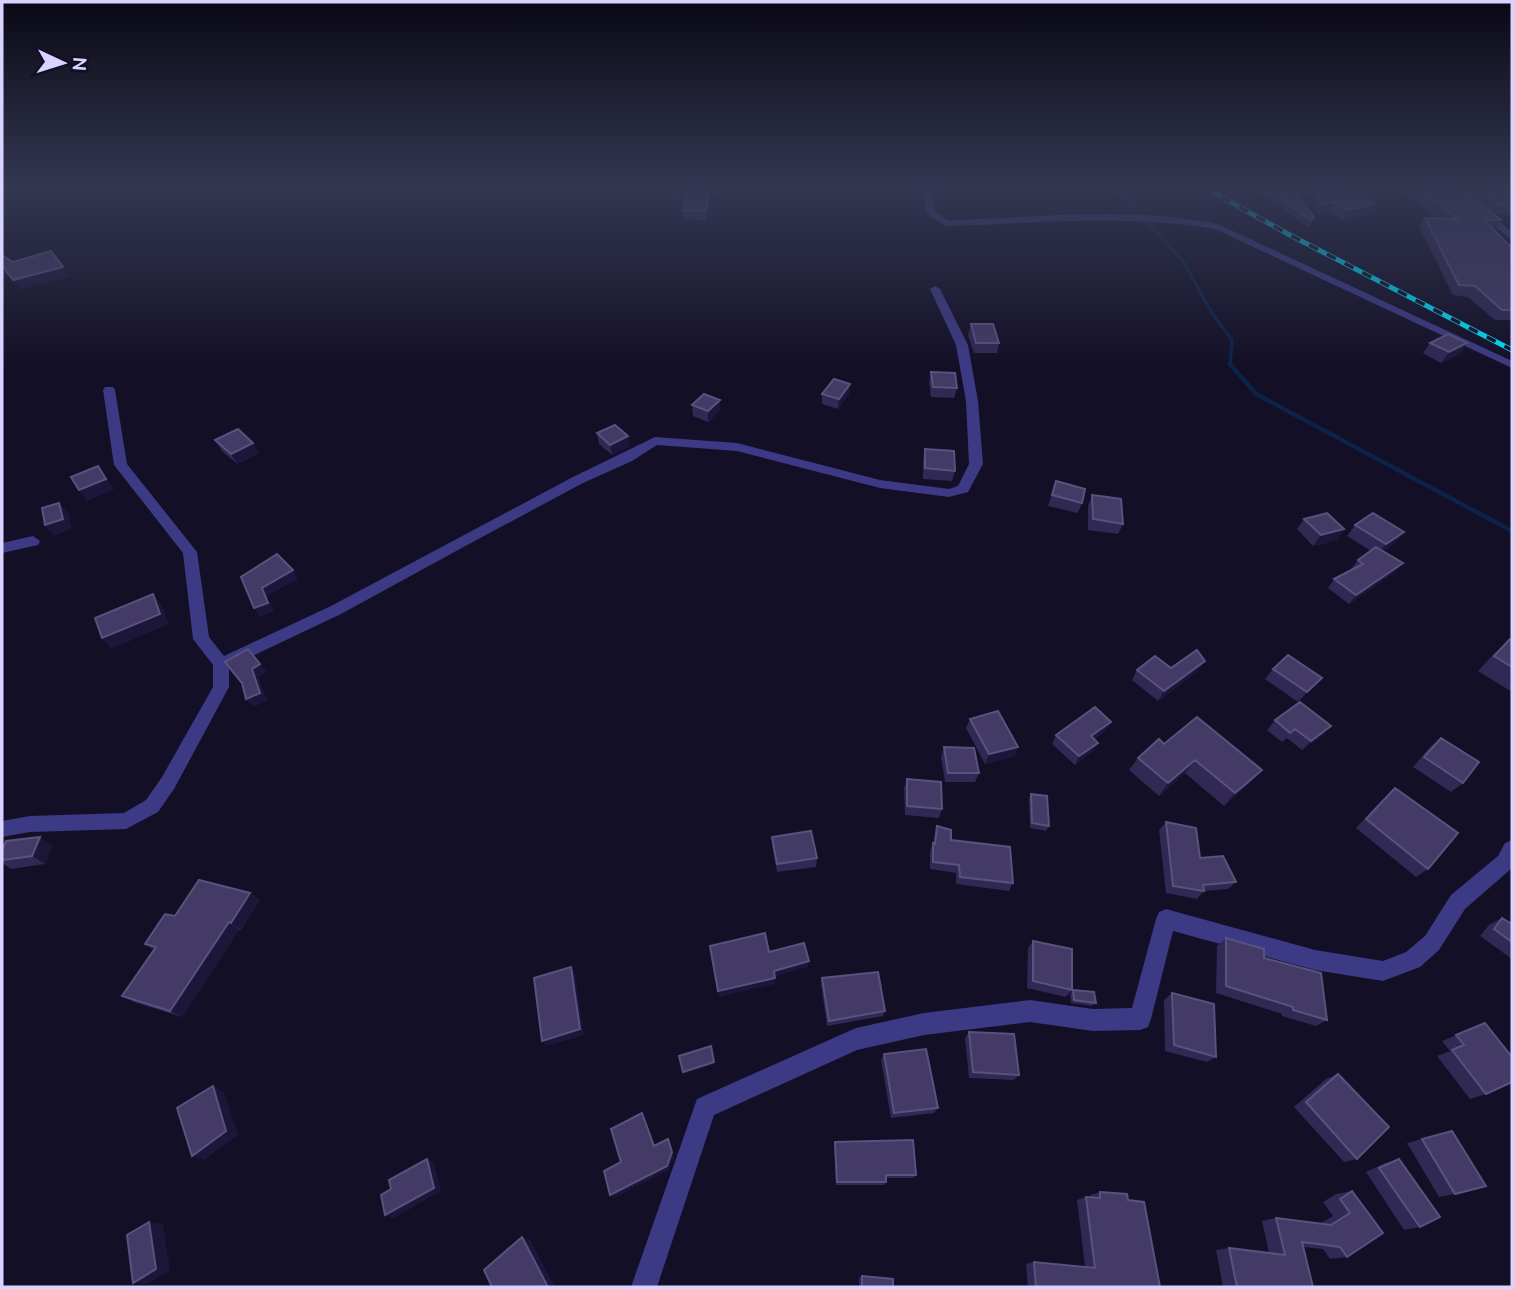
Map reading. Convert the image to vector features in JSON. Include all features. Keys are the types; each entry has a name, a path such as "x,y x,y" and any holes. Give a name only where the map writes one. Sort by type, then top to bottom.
{"street":[{"path":"1262,247 1512,365"},
{"path":"221,664 336,610 655,441 737,447 880,484 949,493 963,489 976,464 972,401 962,345 935,289"},
{"path":"2,829 30,824 126,821 152,806 221,687 221,664 201,639 190,552 121,465 109,390"},
{"path":"2,548 33,541"},
{"path":"644,1287 705,1107 856,1039 924,1024 1030,1011 1093,1020 1140,1019 1166,919 1315,960 1383,971 1413,960 1432,943 1458,902 1510,858"}],"building":[{"path":"1440,247 1512,248 1512,310 1502,310 1475,286 1459,285"},
{"path":"51,251 63,267 13,280 2,268 2,255 13,262"},
{"path":"971,324 993,324 999,343 976,343"},
{"path":"1448,334 1467,343 1449,352 1430,343"},
{"path":"931,372 955,373 957,388 933,387"},
{"path":"834,379 850,384 839,399 822,394"},
{"path":"704,394 720,400 708,411 692,405"},
{"path":"615,425 628,436 610,445 597,433"},
{"path":"238,429 253,443 231,454 215,440"},
{"path":"925,449 954,451 955,471 925,468"},
{"path":"98,466 106,479 79,490 71,477"},
{"path":"1056,481 1085,489 1082,503 1052,495"},
{"path":"1092,495 1121,499 1123,524 1093,519"},
{"path":"59,503 63,519 45,525 42,508"},
{"path":"1327,513 1344,529 1321,535 1304,519"},
{"path":"1373,513 1404,532 1386,544 1355,525"},
{"path":"1376,547 1403,563 1356,595 1334,579 1363,564 1358,560"},
{"path":"277,554 293,570 262,588 268,603 254,608 241,577"},
{"path":"153,594 160,614 102,638 95,618"},
{"path":"1510,639 1512,641 1512,667 1494,656"},
{"path":"248,649 260,664 252,669 260,693 246,699 242,683 225,662"},
{"path":"1197,650 1205,661 1164,691 1137,670 1155,656 1171,668"},
{"path":"1288,655 1322,678 1307,692 1273,669"},
{"path":"1300,702 1331,726 1311,741 1295,729 1290,733 1275,720"},
{"path":"1095,707 1111,722 1091,736 1098,743 1079,756 1056,735"},
{"path":"998,711 1018,747 989,754 970,719"},
{"path":"1197,717 1262,770 1235,793 1195,760 1168,783 1138,758 1159,739 1164,744"},
{"path":"1441,738 1479,762 1463,783 1424,757"},
{"path":"944,747 974,748 979,773 948,773"},
{"path":"907,779 941,782 942,809 907,806"},
{"path":"1395,788 1458,833 1428,869 1366,819"},
{"path":"1031,794 1047,796 1049,826 1032,823"},
{"path":"1166,822 1196,828 1200,858 1223,856 1236,882 1203,885 1204,891 1173,886"},
{"path":"937,826 951,830 951,840 1010,847 1013,883 960,877 959,865 933,862"},
{"path":"811,831 817,858 777,864 772,837"},
{"path":"40,837 32,856 2,860 6,841"},
{"path":"199,880 250,893 170,1011 122,996 156,947 145,944 165,914 175,916"},
{"path":"1502,918 1512,924 1512,942 1494,929"},
{"path":"765,933 769,952 804,943 809,961 774,971 775,978 718,991 710,946"},
{"path":"1226,938 1264,949 1264,958 1321,973 1327,1020 1226,986"},
{"path":"1033,941 1072,949 1072,990 1033,981"},
{"path":"571,967 580,1029 542,1041 534,978"},
{"path":"878,972 885,1011 829,1021 822,978"},
{"path":"1073,990 1094,992 1096,1003 1074,1000"},
{"path":"1172,993 1214,1004 1216,1057 1174,1045"},
{"path":"1485,1023 1512,1057 1512,1082 1486,1094 1452,1050 1464,1045 1456,1035"},
{"path":"969,1032 1014,1034 1019,1075 973,1072"},
{"path":"711,1046 714,1062 683,1072 679,1056"},
{"path":"926,1049 938,1108 894,1113 884,1054"},
{"path":"1338,1074 1389,1127 1357,1159 1306,1102"},
{"path":"213,1086 226,1131 192,1156 177,1108"},
{"path":"642,1113 654,1146 668,1139 672,1152 667,1166 610,1195 604,1171 621,1162 611,1129"},
{"path":"1452,1131 1486,1186 1455,1194 1422,1139"},
{"path":"913,1140 916,1175 886,1175 886,1182 837,1182 835,1142"},
{"path":"427,1159 434,1188 385,1215 381,1195 391,1189 389,1180"},
{"path":"1399,1159 1440,1217 1420,1227 1379,1168"},
{"path":"1352,1191 1383,1233 1347,1257 1340,1247 1302,1242 1313,1287 1237,1287 1229,1248 1285,1255 1276,1218 1331,1225 1350,1213 1340,1199"},
{"path":"1100,1192 1127,1194 1128,1200 1144,1202 1160,1287 1036,1287 1034,1262 1095,1268 1086,1197 1100,1198"},
{"path":"149,1222 156,1269 133,1283 127,1235"},
{"path":"522,1237 548,1287 492,1287 484,1270"},
{"path":"862,1276 893,1279 893,1287 862,1287"}],"waterway":[{"path":"1170,247 1183,261 1210,310 1232,340 1230,364"},
{"path":"1230,364 1256,394 1512,531"}],"railway":[{"path":"1313,247 1512,350"}]}
